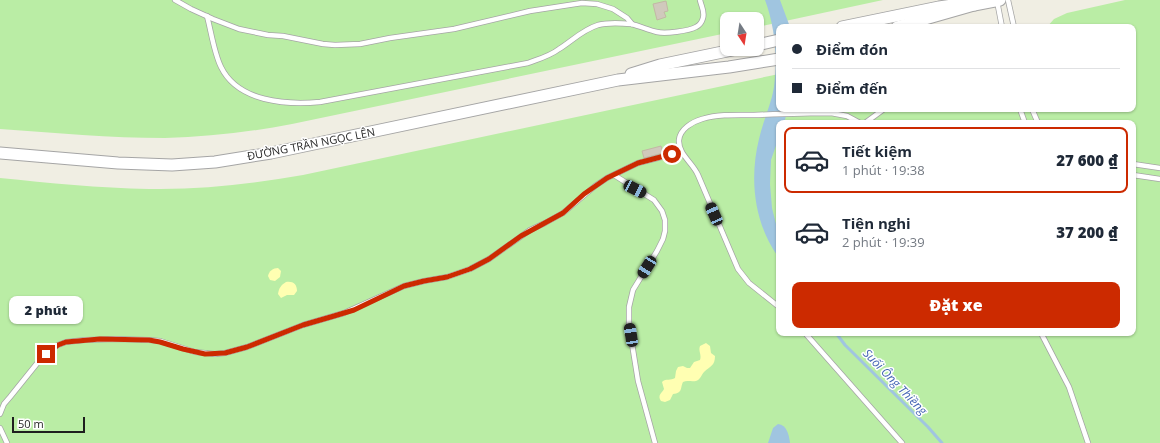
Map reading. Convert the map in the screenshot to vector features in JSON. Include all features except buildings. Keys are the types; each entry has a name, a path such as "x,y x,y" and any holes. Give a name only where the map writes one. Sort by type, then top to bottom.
{"street":[{"path":"908,24 974,5 1001,0"},
{"path":"857,24 939,7 959,4 974,5"},
{"path":"764,43 774,41"},
{"name":"ĐƯỜNG TRẦN NGỌC LÊN","path":"618,80 660,65 720,53"},
{"name":"ĐƯỜNG TRẦN NGỌC LÊN","path":"0,153 146,164 214,162 271,153 618,80 729,67 776,59"}],"lane":[{"path":"175,0 225,24 254,32 335,45 360,44 454,29 530,11 582,4 597,4 613,9 627,18 632,24"},
{"path":"206,16 218,61 224,72 234,84 246,92 260,97 279,101 307,103 320,102 528,63 550,55 589,28 609,23 632,24 663,33 694,28 701,23 703,19 703,9 700,0"},
{"path":"1001,0 1002,24"},
{"path":"1001,0 1013,24"},
{"path":"870,120 880,112"},
{"path":"776,304 749,282 738,269 696,169 682,152 679,143 680,135 684,129 693,122 718,116 820,113 839,114 856,120"},
{"path":"0,414 10,397 39,361 58,345 66,342 85,340 149,340 166,343 194,352 215,354 247,347 303,325 354,310 404,286 447,277 470,269 489,259 521,236 563,213 596,186 614,175 638,163 682,152"},
{"path":"1136,164 1160,168"},
{"path":"614,175 654,200 662,211 665,220 663,239 633,290 628,316 638,381 655,443"},
{"path":"1136,175 1160,179"},
{"path":"808,336 902,443"},
{"path":"1043,336 1069,387 1088,443"},
{"path":"0,428 7,443"}],"shaded area":[{"path":"0,0 883,0 764,26 764,12 720,12 720,34 292,124 229,134 197,137 144,138 0,129"},
{"path":"1125,0 1160,0 1160,443 0,443 0,178 149,189 226,186 265,181 303,175 776,75 776,112 1136,112 1136,24 1050,24 1054,19 1067,13"}],"sand":[{"path":"278,268 281,271 280,277 275,281 270,280 268,276 270,271"},
{"path":"286,282 291,282 294,284 297,291 294,295 287,295 281,298 278,294 279,290"},
{"path":"706,343 710,346 711,353 715,356 712,366 704,372 698,380 683,382 681,390 678,393 673,394 670,400 665,402 661,401 660,396 664,389 662,382 675,378 678,367 683,366 690,368 694,362 700,360 700,346"}],"water":[{"path":"765,0 780,0 789,24 776,24 776,54 771,21"},
{"path":"776,65 776,112 787,112 785,120 776,120 776,146 771,160 770,184 772,208 776,224 776,253 764,231 759,216 754,185 756,154 773,94"},
{"path":"778,424 784,426 790,443 768,443 773,428"}],"waterway":[{"name":"Suối Ông Thiềng","path":"838,336 845,345 928,427 942,443"}],"route":[{"path":"46,354 58,345 66,342 100,339 149,340 205,354 225,353 247,347 303,325 354,310 404,286 447,277 470,269 489,259 530,230 563,213 584,194 607,178 638,163 672,154"}]}
